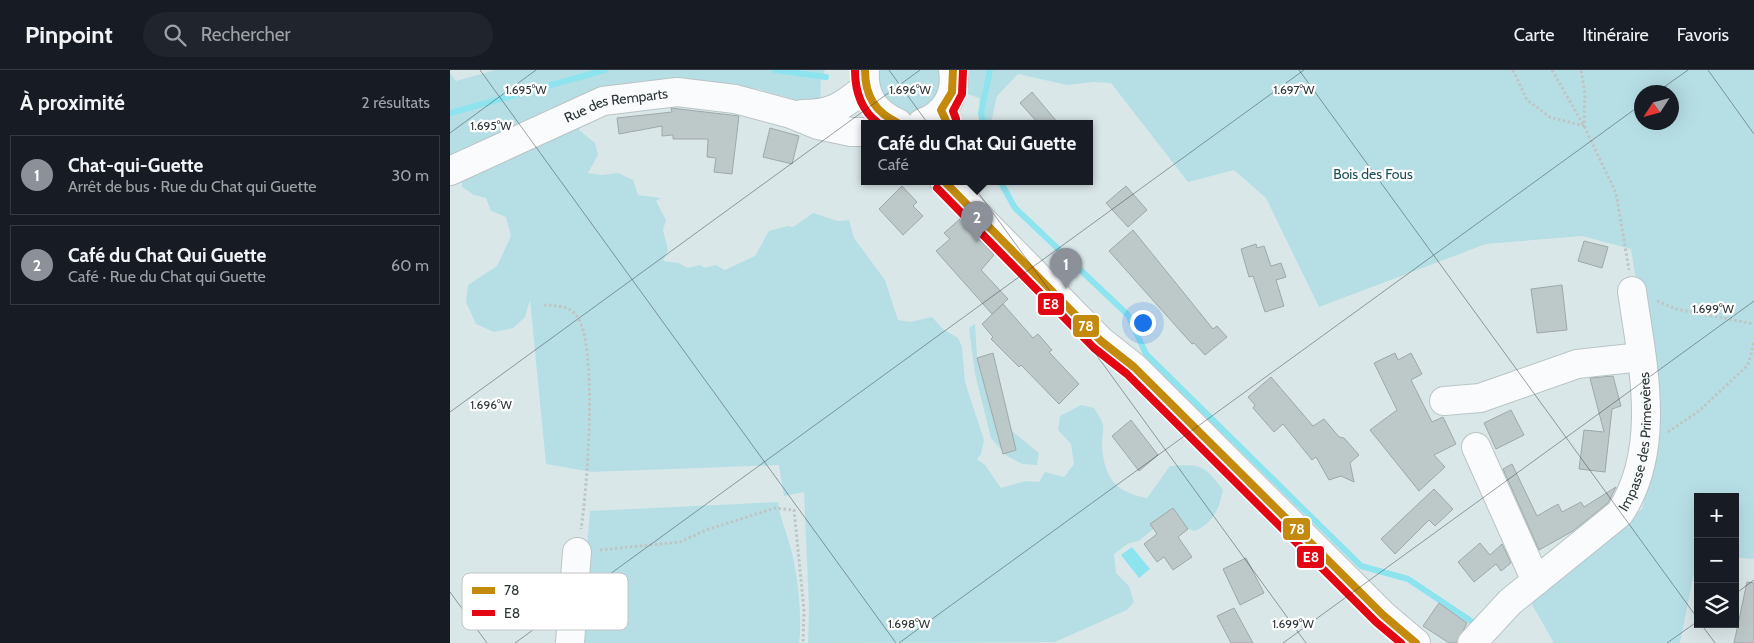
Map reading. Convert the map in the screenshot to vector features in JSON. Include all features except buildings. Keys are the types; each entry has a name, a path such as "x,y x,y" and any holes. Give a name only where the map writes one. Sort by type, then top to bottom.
{"street":[{"path":"918,120 950,99 955,85 953,70"},
{"path":"865,79 871,103 881,114 911,120"},
{"name":"Rue des Remparts","path":"792,114 821,114 837,110 865,79"},
{"name":"Rue des Remparts","path":"450,171 603,101 676,92 734,98 792,114 818,125 850,132 861,132"},
{"path":"948,185 1101,341 1125,358 1383,615 1416,643"},
{"path":"973,185 983,201 1108,334 1125,358"},
{"name":"Impasse des Primevères","path":"1479,635 1510,602 1620,513 1627,502 1645,448 1645,391 1632,291"},
{"path":"1444,401 1480,398 1577,364 1641,357"},
{"path":"1476,447 1536,581"},
{"path":"575,573 577,552"},
{"path":"570,643 571,630"}],"path":[{"path":"1513,70 1527,100 1550,117 1584,126"},
{"path":"1552,70 1584,126 1616,193 1632,291 1676,309 1754,324"},
{"path":"1581,70 1585,94 1584,126"},
{"path":"544,305 568,308 577,316 587,346 589,429 582,521 577,552 680,542 706,530 775,508 794,510 804,610 803,643"},
{"path":"1645,448 1699,411 1748,365 1754,343"}],"green space":[{"path":"495,70 825,70 821,80 820,102 804,102 758,89 671,84 450,164 450,73 456,81"},
{"path":"876,70 943,70 942,91 919,112 908,113 880,99"},
{"name":"Bois des Fous","path":"965,70 1754,70 1754,559 1739,557 1739,493 1694,493 1694,572 1680,643 1554,643 1530,601 1642,509 1660,429 1631,249 1582,236 1486,244 1319,307 1266,198 1234,170 1188,182 1111,83 1094,82 1067,85 1018,74 997,96 992,120 978,120 981,119 979,98 965,93"},
{"path":"582,125 579,130 595,143 598,155 588,173 602,175 618,173 633,180 638,195 661,198 656,201 666,220 663,230 668,250 663,261 678,263 688,268 700,265 705,268 716,265 725,270 755,256 769,231 788,226 793,227 813,213 838,221 849,220 854,238 885,280 898,320 910,322 932,317 943,329 958,338 962,347 965,382 984,440 981,454 977,459 985,465 1001,488 1025,481 1039,482 1045,472 1064,477 1074,464 1071,444 1058,430 1060,416 1081,405 1094,408 1102,421 1102,445 1105,466 1113,482 1119,487 1127,492 1147,498 1170,466 1196,466 1211,475 1223,490 1215,514 1207,523 1195,531 1169,522 1159,524 1139,541 1129,543 1114,554 1116,573 1129,586 1134,602 1127,610 1055,642 808,643 809,608 804,492 784,496 779,465 592,472 546,464 530,300 525,317 513,328 494,332 476,324 466,302 468,285 497,266 511,236 506,217 491,211 486,198 474,195 462,187 462,177"},
{"path":"975,324 977,357 998,436 1012,431 1039,453 1037,465 1022,464 1007,456 991,438 975,374 969,328"},
{"path":"778,502 796,576 800,606 799,643 579,643 580,630 628,630 628,573 585,573 590,511"}],"water":[{"path":"1132,547 1150,569 1139,578 1121,555"}],"waterway":[{"path":"450,113 605,70"},
{"path":"775,70 826,77"},
{"path":"982,120 981,113 990,70"},
{"path":"1002,185 1015,208 1128,315 1146,354 1361,566 1408,579 1480,627"}],"transit line":[{"name":"E8","path":"855,70 856,86 860,100 874,120"},
{"name":"78","path":"865,70 869,95 877,108 892,120"},
{"name":"78","path":"946,120 941,110 952,92 953,70"},
{"name":"E8","path":"956,119 953,111 962,94 963,70"},
{"name":"78","path":"948,185 1101,341 1134,367 1383,615 1416,643"},
{"name":"E8","path":"937,188 1094,348 1127,374 1376,622 1401,643"}],"place":[{"name":"Café du Chat Qui Guette","path":"977,242"},
{"name":"Chat-qui-Guette","path":"1066,289"}]}
